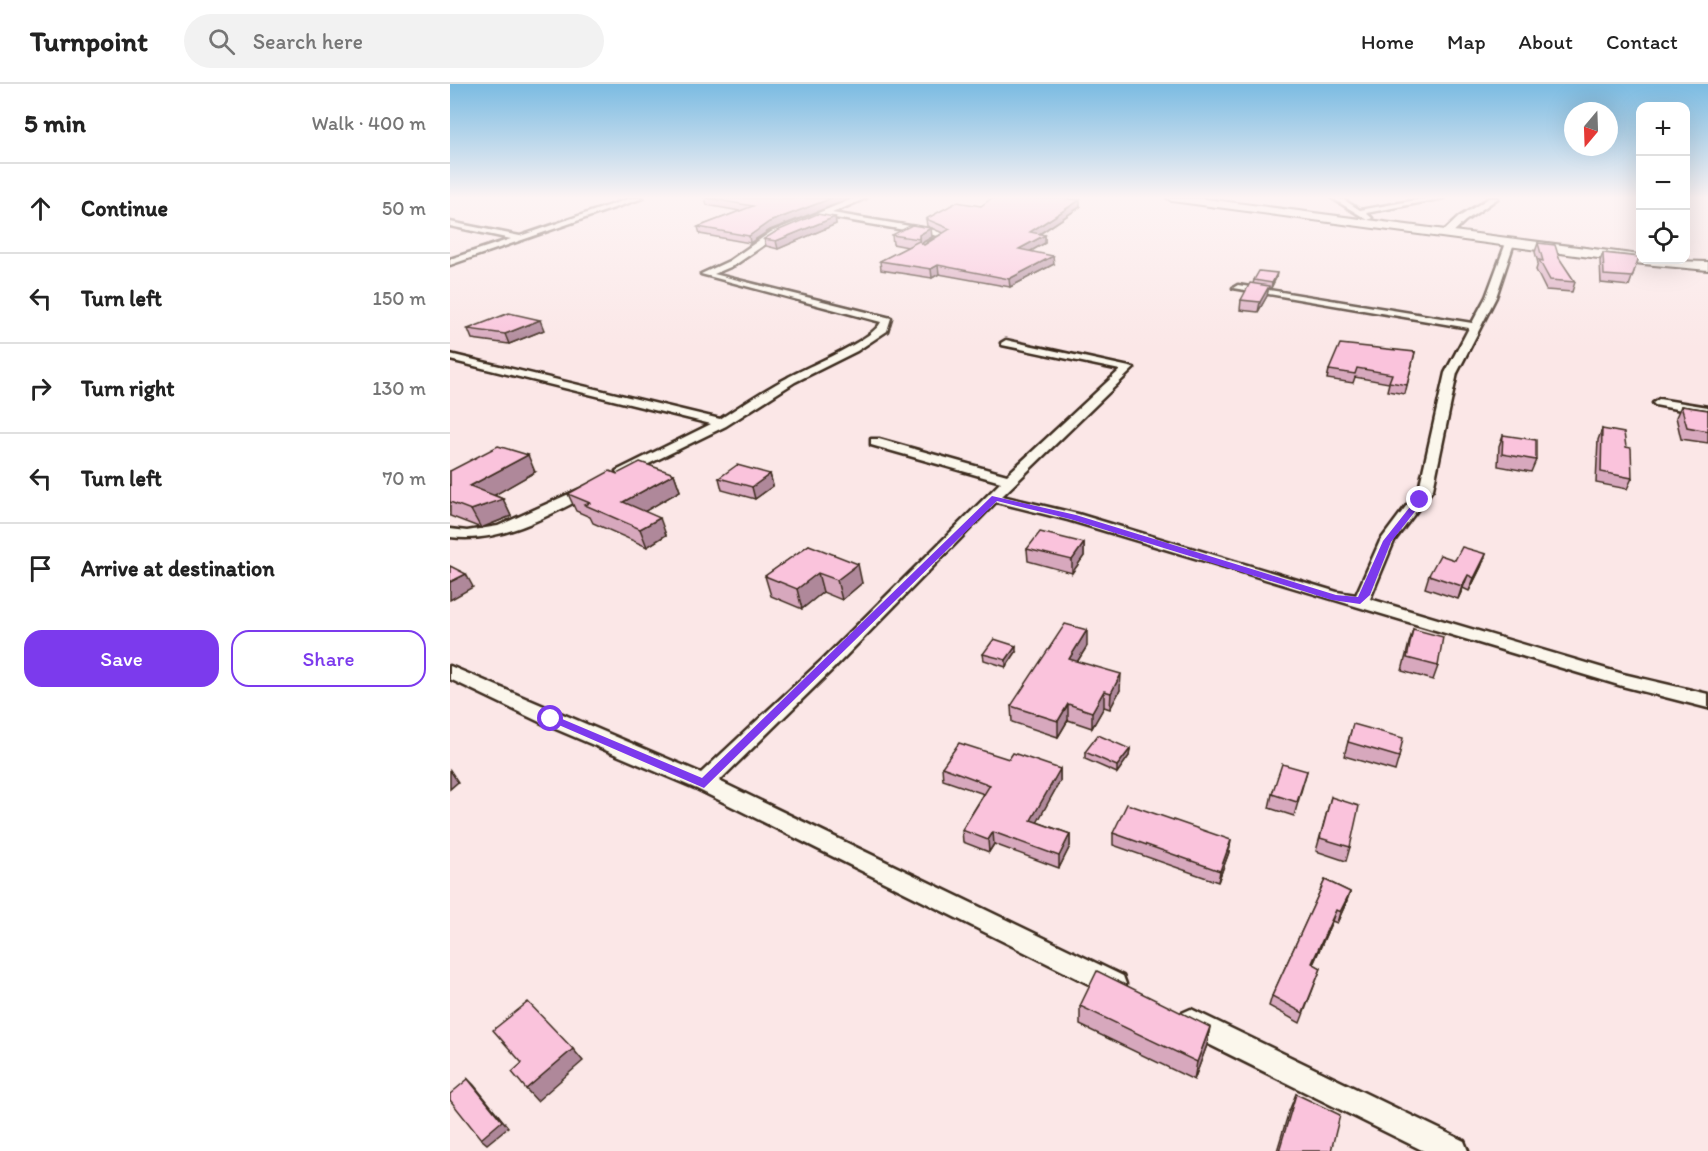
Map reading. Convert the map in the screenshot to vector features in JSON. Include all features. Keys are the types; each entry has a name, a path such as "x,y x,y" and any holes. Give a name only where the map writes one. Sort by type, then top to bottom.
{"main road":[{"path":"1550,248 1636,258"},
{"path":"1689,264 1708,266"}],"street":[{"path":"450,262 494,248"},
{"path":"450,533 483,535 559,505 722,423 791,380 853,349 883,329 887,320 705,274 732,263 754,248"},
{"path":"1360,601 1365,595 1387,541 1426,489 1451,373 1491,297 1508,248"},
{"path":"1238,288 1474,326"},
{"path":"704,783 995,498 1010,480 1128,368 1006,343"},
{"path":"450,357 722,423"},
{"path":"1659,403 1708,411"},
{"path":"876,442 1010,480"},
{"path":"995,498 1073,517 1335,597 1360,601 1622,680 1708,701"},
{"path":"450,672 551,719 704,783 1131,992"},
{"path":"1174,1013 1454,1151"}],"building":[{"path":"906,248 1021,248 1019,249 1053,256 1009,279 938,265 931,269 880,261"},
{"path":"1539,248 1556,248 1559,258 1575,282 1550,280 1539,260 1543,261"},
{"path":"1603,253 1636,257 1637,264 1632,277 1604,275"},
{"path":"1259,271 1277,273 1272,283 1254,280"},
{"path":"1250,283 1269,286 1260,302 1241,300"},
{"path":"509,313 540,320 505,334 468,329"},
{"path":"1340,344 1415,352 1407,385 1389,382 1392,374 1357,368 1355,374 1329,370"},
{"path":"1681,406 1708,410 1708,431 1687,427"},
{"path":"1602,429 1624,433 1626,447 1631,448 1632,478 1601,472"},
{"path":"1503,435 1536,440 1536,460 1502,454"},
{"path":"498,446 528,455 470,486 503,499 471,510 450,502 450,471"},
{"path":"640,462 674,474 623,502 660,518 640,529 585,505 590,503 568,494 610,471 617,474"},
{"path":"737,465 770,474 752,487 719,478"},
{"path":"1040,532 1084,543 1072,560 1027,549"},
{"path":"809,545 858,564 837,580 818,573 797,589 765,576"},
{"path":"1462,547 1486,554 1474,578 1468,575 1462,586 1429,575 1440,555 1455,560"},
{"path":"450,566 466,574 450,582"},
{"path":"1065,624 1087,630 1069,659 1121,674 1111,693 1104,691 1092,712 1068,704 1058,721 1011,706"},
{"path":"1413,629 1443,637 1438,666 1407,658"},
{"path":"994,639 1016,646 1006,660 983,654"},
{"path":"1353,724 1403,738 1399,757 1348,742"},
{"path":"1098,735 1130,749 1117,766 1085,752"},
{"path":"959,743 1009,759 1013,753 1060,769 1031,820 1070,834 1059,856 993,832 988,840 962,830 990,785 942,767"},
{"path":"1282,764 1307,771 1297,802 1272,794"},
{"path":"1331,797 1359,806 1350,847 1320,838"},
{"path":"1127,804 1231,840 1220,871 1113,833"},
{"path":"1325,880 1350,892 1340,912 1336,910 1312,963 1321,968 1303,1013 1272,996"},
{"path":"1097,971 1210,1027 1197,1062 1080,1006"},
{"path":"528,1002 573,1049 526,1089 512,1072 522,1063 493,1030"},
{"path":"468,1079 502,1121 481,1139 450,1100 450,1094"},
{"path":"1296,1094 1340,1115 1331,1151 1279,1151"}],"route":[{"path":"551,719 704,783 995,498 1073,517 1335,597 1360,601 1365,595 1387,541 1420,500"}]}
